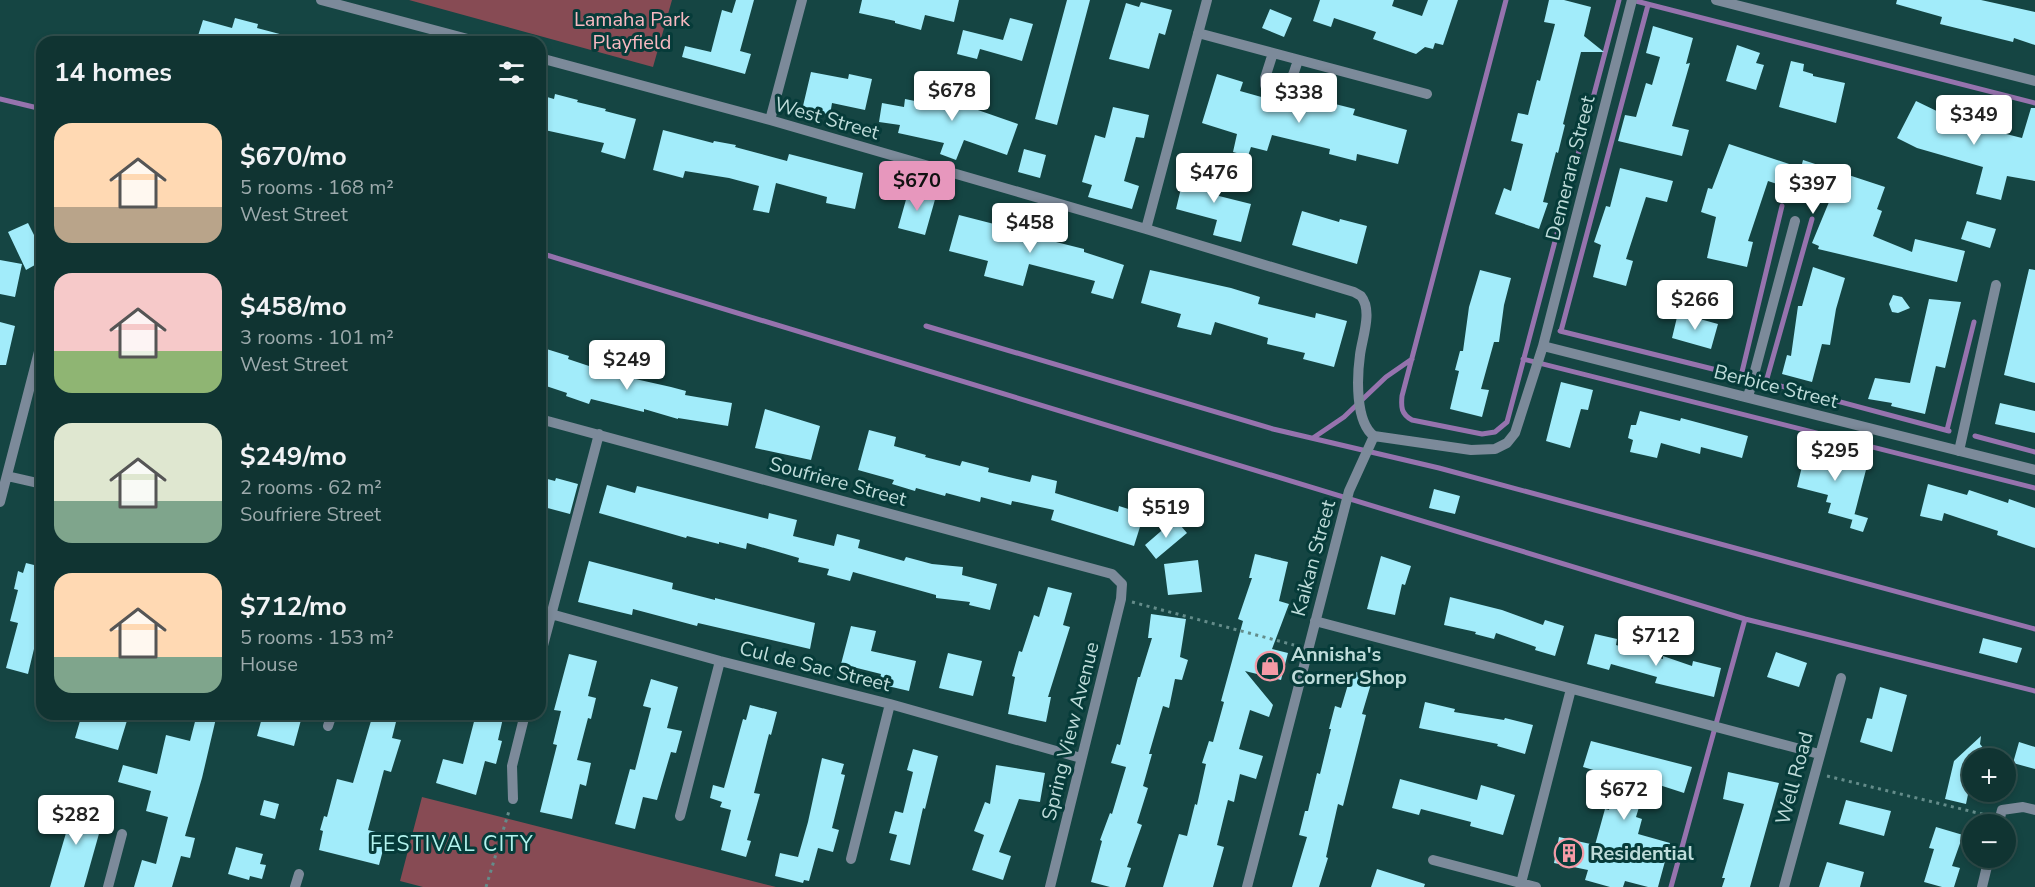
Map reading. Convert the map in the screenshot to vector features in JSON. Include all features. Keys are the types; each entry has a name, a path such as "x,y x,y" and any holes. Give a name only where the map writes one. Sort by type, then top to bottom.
{"street":[{"path":"321,0 456,36"},
{"path":"770,120 802,0"},
{"path":"1146,229 1207,0"},
{"name":"Demerara Street","path":"1374,436 1471,450 1495,449 1507,443 1515,433 1543,346 1632,0"},
{"path":"1716,0 2035,81"},
{"path":"1198,33 1427,94"},
{"path":"1273,52 1265,85 1268,91 1274,94 1281,93 1286,88 1298,60"},
{"name":"West Street","path":"546,60 770,120 1146,229 1361,296 1366,306 1358,367 1361,416 1365,427 1374,436"},
{"path":"1748,397 1795,221"},
{"path":"1959,451 1996,285"},
{"name":"Berbice Street","path":"1543,346 2035,470"},
{"path":"0,502 36,363"},
{"name":"Soufriere Street","path":"546,421 1112,574 1122,584"},
{"path":"546,612 599,434"},
{"name":"Kaikan Street","path":"1247,887 1349,491 1374,436"},
{"path":"7,476 36,483"},
{"name":"Spring View Avenue","path":"1050,887 1121,599 1122,584"},
{"name":"Cul de Sac Street","path":"546,612 890,704 1081,758"},
{"path":"1315,621 1819,754"},
{"path":"680,816 720,660"},
{"name":"Well Road","path":"1784,887 1840,678"},
{"path":"1521,883 1571,689"},
{"path":"851,859 890,704"},
{"path":"328,726 330,720"},
{"path":"513,799 512,766 524,720"},
{"path":"2008,814 2022,807 2035,810"},
{"path":"108,887 122,834"},
{"path":"1433,860 1536,887"},
{"path":"1982,887 1987,868"},
{"path":"295,887 298,874"}],"path":[{"path":"1121,599 1308,649"},
{"path":"1814,773 1983,814"},
{"path":"486,887 513,799"}],"green space":[{"name":"Lamaha Park Playfield","path":"409,0 672,0 653,67"},
{"path":"422,797 776,887 423,887 400,881"}],"building":[{"path":"736,0 754,0 740,51 751,54 745,74 682,57 685,46 711,52 722,10 732,13"},
{"path":"862,0 959,0 954,22 925,15 921,30 895,23 895,21 859,13"},
{"path":"1067,0 1090,0 1057,125 1035,119"},
{"path":"1320,0 1394,0 1392,6 1422,16 1428,0 1458,0 1443,45 1435,43 1433,49 1425,47 1416,54 1373,39 1376,32 1334,18 1331,27 1313,21"},
{"path":"1549,0 1564,0 1591,7 1584,36 1604,52 1581,52 1558,153 1556,152 1543,202 1548,203 1539,229 1495,214 1504,188 1511,191 1523,144 1511,141 1518,113 1528,115 1537,80 1540,81 1555,24 1544,22"},
{"path":"1897,0 1981,0 2035,12 2035,45 2014,38 2013,42 1940,24 1942,17 1896,4"},
{"path":"1141,2 1172,10 1165,35 1159,33 1149,69 1109,59 1126,3 1139,7"},
{"path":"1270,9 1292,18 1284,37 1262,28"},
{"path":"235,18 258,24 257,28 287,36 198,36 203,20 232,28"},
{"path":"1010,18 1033,24 1022,61 980,49 977,59 957,54 963,30 1003,40"},
{"path":"1653,26 1693,38 1686,64 1690,63 1672,126 1689,130 1682,156 1618,141 1625,115 1636,117 1646,83 1652,85 1660,57 1646,53"},
{"path":"1737,45 1760,53 1756,63 1764,65 1756,90 1726,81"},
{"path":"1791,61 1804,64 1803,71 1813,76 1845,83 1836,123 1779,107"},
{"path":"811,72 848,79 849,74 872,79 865,110 832,103 830,115 803,106"},
{"path":"1217,74 1243,82 1240,91 1287,103 1291,93 1355,109 1353,115 1407,130 1398,164 1357,154 1356,161 1329,154 1330,149 1272,135 1267,151 1251,147 1248,156 1233,152 1237,134 1202,123"},
{"path":"966,80 983,86 975,109 1018,124 1007,155 964,140 956,160 940,154 944,143 898,133 900,125 879,122 882,103 904,107 905,99 940,106 948,84 963,89"},
{"path":"555,94 636,119 625,159 601,152 604,143 546,130 546,97 554,99"},
{"path":"1916,101 1947,116 1949,108 1969,114 1967,121 1974,123 1974,126 2022,138 2031,108 2035,108 2035,181 2007,176 2001,200 1976,194 1983,167 1917,148 1897,138"},
{"path":"1113,107 1149,115 1144,138 1136,137 1124,181 1139,186 1132,209 1088,197 1092,185 1082,182 1095,135 1105,138"},
{"path":"663,130 713,143 714,141 736,145 735,147 787,161 789,154 863,173 855,209 826,203 827,197 776,183 769,213 753,210 759,186 729,178 685,171 683,178 653,170"},
{"path":"1729,144 1801,168 1803,160 1885,187 1877,209 1882,211 1873,236 1912,252 1915,239 1965,251 1957,282 1818,249 1819,246 1812,243 1829,202 1794,192 1795,190 1768,181 1748,241 1753,242 1747,267 1707,258 1716,217 1701,212 1708,188 1712,189"},
{"path":"1024,149 1046,155 1040,178 1018,172"},
{"path":"1210,159 1223,164 1211,194 1251,204 1241,242 1213,235 1217,220 1176,209 1183,180 1190,182 1193,173 1204,176"},
{"path":"1620,168 1673,181 1667,202 1646,197 1626,259 1633,261 1626,286 1593,277 1601,245 1594,242 1606,206 1610,207"},
{"path":"909,189 936,196 925,235 898,228"},
{"path":"1302,211 1339,222 1340,219 1367,226 1357,264 1292,245"},
{"path":"959,215 998,225 1000,218 1039,228 1036,237 1084,249 1084,252 1124,265 1113,299 1091,293 1095,281 1029,264 1023,286 984,276 988,261 949,251"},
{"path":"1967,221 1996,229 1990,248 1961,239"},
{"path":"28,223 36,239 36,264 26,270 8,232"},
{"path":"0,260 22,264 15,297 0,294"},
{"path":"1813,267 1845,278 1836,309 1830,345 1822,344 1812,382 1782,374 1787,355 1791,356 1798,306 1802,306"},
{"path":"2029,269 2035,270 2035,383 2004,375"},
{"path":"1150,270 1231,288 1260,297 1258,304 1315,318 1316,313 1347,321 1334,367 1303,359 1305,353 1267,344 1268,338 1215,322 1211,335 1177,327 1181,314 1141,303"},
{"path":"1480,270 1511,278 1504,305 1499,342 1494,342 1481,389 1489,390 1482,417 1450,409 1459,371 1455,370 1460,351 1463,351 1469,307"},
{"path":"1893,295 1902,297 1910,308 1898,313 1892,312 1889,304"},
{"path":"1929,299 1961,302 1945,368 1936,366 1925,414 1891,406 1892,403 1868,399 1875,378 1910,383"},
{"path":"1678,313 1718,324 1711,349 1672,338"},
{"path":"0,322 15,326 6,365 0,365"},
{"path":"546,349 569,356 568,359 622,377 686,391 685,395 732,403 728,426 678,419 644,409 644,412 591,399 589,404 566,396 567,393 546,386"},
{"path":"1561,382 1593,390 1588,410 1581,409 1570,448 1546,441"},
{"path":"2000,403 2035,411 2035,433 1995,424"},
{"path":"765,409 820,426 811,460 755,448"},
{"path":"1640,411 1680,421 1681,418 1748,436 1742,458 1701,447 1700,454 1661,443 1657,458 1630,452 1633,440 1628,438 1631,425 1636,425"},
{"path":"869,430 896,437 894,446 926,455 925,457 960,466 962,461 989,468 988,472 1030,482 1032,475 1057,481 1055,493 1118,512 1119,506 1144,514 1134,546 1051,520 1054,510 1012,501 1011,505 981,497 980,502 946,493 945,496 916,488 915,491 892,484 894,480 858,470"},
{"path":"1840,450 1854,454 1852,462 1867,466 1853,520 1828,513 1831,503 1826,502 1828,495 1797,487 1805,454 1837,461"},
{"path":"556,478 578,484 570,514 546,508 546,479 555,481"},
{"path":"1928,484 1967,495 1969,490 2008,503 2009,499 2035,508 2035,548 1997,535 1998,531 1944,513 1942,521 1920,516"},
{"path":"607,485 635,493 637,486 768,519 769,513 797,520 793,536 834,546 837,534 860,540 858,548 904,561 906,557 932,564 963,567 962,575 997,584 990,610 969,605 970,602 936,598 936,595 853,572 850,581 827,575 829,569 798,562 799,558 747,543 746,549 687,536 686,538 599,513"},
{"path":"1434,489 1460,496 1455,514 1429,508"},
{"path":"1854,514 1868,518 1863,532 1850,528"},
{"path":"1175,519 1187,533 1156,559 1145,545"},
{"path":"1255,554 1288,562 1279,601 1289,604 1272,649 1288,653 1281,680 1245,671 1273,705 1269,717 1250,710 1239,749 1263,756 1256,779 1240,774 1234,802 1228,800 1217,845 1224,847 1213,887 1163,887 1179,834 1187,836 1195,804 1197,805 1206,764 1202,763 1209,741 1213,742 1224,702 1221,701 1243,621 1238,619 1252,578 1249,578"},
{"path":"1381,556 1411,566 1405,585 1402,584 1395,615 1367,609"},
{"path":"1198,560 1202,592 1168,595 1164,564"},
{"path":"589,561 673,583 672,589 815,623 810,649 698,623 697,626 633,609 632,615 578,602"},
{"path":"26,563 36,566 36,641 28,674 6,668 18,623 10,621 18,590 14,589 18,571 23,573"},
{"path":"1048,587 1072,593 1063,625 1070,627 1048,697 1051,697 1046,722 1008,714 1015,677 1012,676 1019,651 1022,652 1034,615 1039,617"},
{"path":"1450,597 1502,610 1543,625 1545,620 1564,626 1555,656 1496,633 1494,639 1475,634 1476,632 1444,625"},
{"path":"1151,614 1186,619 1180,657 1188,660 1182,680 1175,679 1169,708 1163,706 1149,754 1152,754 1143,786 1148,788 1137,823 1142,825 1127,867 1131,868 1125,887 1110,887 1091,882 1102,841 1100,840 1110,813 1112,814 1126,767 1111,763 1117,744 1120,745 1138,677 1140,677 1152,638 1148,638"},
{"path":"851,626 876,631 871,651 916,661 909,691 879,684 881,674 841,664"},
{"path":"1595,634 1617,639 1616,645 1663,659 1663,656 1692,666 1693,661 1721,668 1714,697 1655,683 1657,677 1611,664 1609,670 1587,664"},
{"path":"1983,638 2022,648 2017,663 1979,653"},
{"path":"1776,652 1807,663 1799,687 1767,677"},
{"path":"948,653 982,661 973,696 939,688"},
{"path":"569,654 597,661 588,696 596,698 577,760 591,763 586,786 580,784 572,819 540,812 557,745 553,744 561,711 554,710"},
{"path":"1352,671 1373,677 1362,714 1366,715 1343,806 1338,804 1326,857 1328,858 1319,887 1292,887 1307,837 1299,835 1305,811 1308,811 1317,773 1320,774 1335,706 1341,708"},
{"path":"651,679 678,687 667,728 682,731 676,753 671,752 657,800 643,797 635,829 615,824 630,769 635,770 651,708 643,706"},
{"path":"1880,687 1907,695 1892,752 1860,742 1867,718 1872,719"},
{"path":"1425,702 1455,709 1454,712 1504,720 1505,718 1533,725 1525,754 1497,746 1498,744 1419,728"},
{"path":"750,705 777,712 754,793 760,794 747,840 751,841 746,857 721,850 731,810 720,807 722,802 710,798 713,785 724,788 743,719 746,720"},
{"path":"80,720 127,720 118,750 75,738"},
{"path":"195,720 216,720 185,836 195,838 190,858 181,856 172,887 134,887 142,860 156,864 168,817 146,811 151,791 118,782 123,765 157,774 166,735 190,741"},
{"path":"261,720 301,720 294,746 257,736"},
{"path":"371,720 396,720 392,738 401,740 391,772 384,770 368,830 387,835 379,865 319,850 323,831 320,830 324,816 327,817 337,779 353,783"},
{"path":"474,720 503,720 498,740 502,741 496,764 485,761 476,795 436,783 443,759 463,764"},
{"path":"1981,736 1980,744 1983,748 1968,748"},
{"path":"1591,741 1692,767 1684,793 1647,781 1636,817 1642,819 1638,834 1670,843 1658,887 1625,881 1623,887 1610,887 1585,880 1588,870 1554,863 1559,837 1595,845 1605,809 1609,810 1618,777 1583,767"},
{"path":"2019,742 2035,747 2035,769 2016,764"},
{"path":"913,749 938,756 910,865 890,860 897,835 889,833 895,811 903,813 913,772 907,770"},
{"path":"1962,754 1962,802 1966,802 1966,804 1945,799 1954,761"},
{"path":"822,758 844,764 841,774 845,775 832,828 839,830 833,852 818,848 809,881 804,880 803,883 775,876 780,853 798,857"},
{"path":"996,765 1045,773 1040,802 1019,799 999,852 1011,856 1003,880 972,870 984,835 974,831 985,802 990,804"},
{"path":"1728,772 1779,783 1750,887 1722,887 1725,878 1722,878 1744,804 1723,799"},
{"path":"1400,779 1477,800 1481,785 1515,795 1503,835 1470,826 1471,822 1421,809 1419,815 1392,808"},
{"path":"264,800 279,804 275,819 260,815"},
{"path":"1846,800 1891,811 1884,836 1839,824"},
{"path":"63,803 97,813 94,821 102,823 84,887 50,887 66,833 56,830"},
{"path":"1936,827 1962,835 1952,866 1960,868 1954,887 1942,887 1924,882 1934,849 1929,848"},
{"path":"236,847 263,854 260,864 266,865 262,879 250,876 249,880 228,874"},
{"path":"1827,862 1864,872 1860,887 1819,887"},
{"path":"1377,869 1425,884 1424,887 1371,887"}],"waterway":[{"path":"1506,0 1402,396 1404,413 1412,420 1482,434 1495,432 1507,422 1619,0"},
{"path":"1632,0 2035,103"},
{"path":"1561,331 1648,5"},
{"path":"0,99 36,108"},
{"path":"1560,331 1741,376 1782,206"},
{"path":"1812,219 1766,382 1949,431"},
{"path":"546,255 1745,619 2035,691"},
{"path":"1947,430 1974,322"},
{"path":"926,326 1273,429 1439,468 2035,629"},
{"path":"1313,438 1344,417 1386,377 1412,359"},
{"path":"1523,359 2035,488"},
{"path":"1975,436 2035,452"},
{"path":"1671,887 1745,619"}],"place":[{"name":"Annisha's Corner Shop","path":"1270,666"},
{"name":"Residential","path":"1569,853"}],"district":[{"name":"FESTIVAL CITY","path":"452,844"}]}
